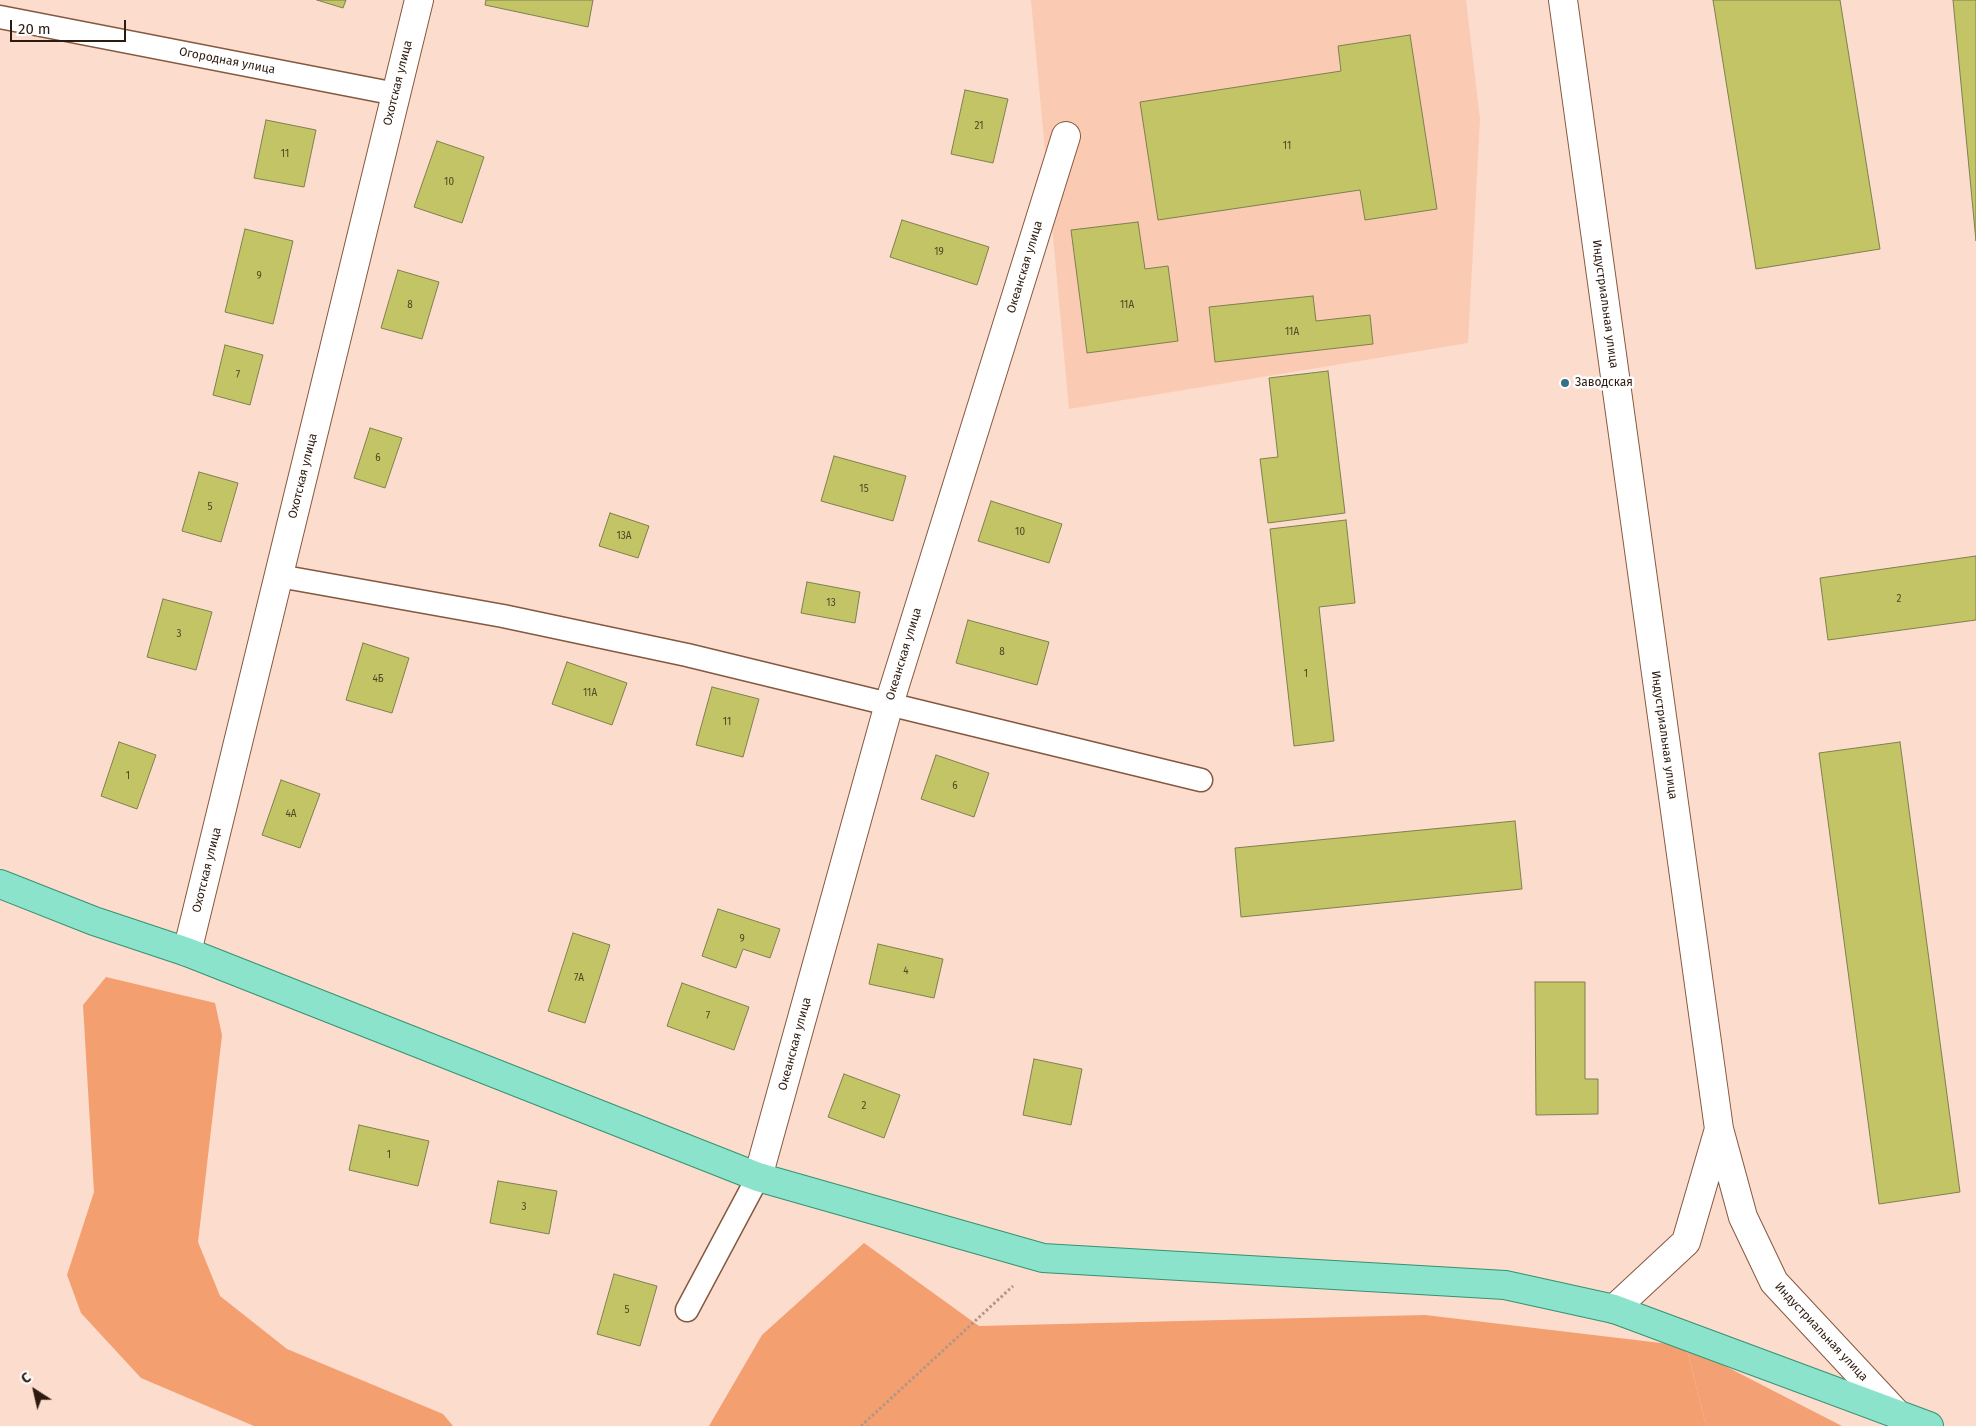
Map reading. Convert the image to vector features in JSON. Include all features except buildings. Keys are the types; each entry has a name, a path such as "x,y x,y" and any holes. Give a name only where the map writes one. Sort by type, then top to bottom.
{"main road":[{"path":"0,884 94,921 187,952 758,1177 1043,1258 1506,1285 1614,1309 1929,1426"}],"street":[{"name":"Охотская улица","path":"187,952 418,0"},
{"name":"Индустриальная улица","path":"1563,0 1719,1129 1743,1217 1774,1282 1897,1414"},
{"name":"Океанская улица","path":"758,1177 889,704 1066,136"},
{"path":"1614,1309 1686,1242 1719,1129"}],"lane":[{"name":"Огородная улица","path":"0,17 396,94"},
{"path":"279,576 503,616 687,654 1201,780"},
{"path":"688,1310 758,1177"}],"path":[{"path":"861,1426 1043,1258"},
{"path":"865,1421 868,1426"}],"shaded area":[{"path":"1031,0 1466,0 1480,119 1468,343 1069,409"},
{"path":"106,977 215,1003 222,1035 198,1242 220,1296 287,1349 443,1414 453,1426 254,1426 141,1378 81,1313 67,1275 94,1192 83,1005"},
{"path":"864,1243 979,1326 1425,1315 1686,1346 1706,1426 709,1426 762,1335"},
{"path":"1686,1346 1842,1426 1706,1426"}],"place":[{"name":"Заводская","path":"1565,383"}]}
